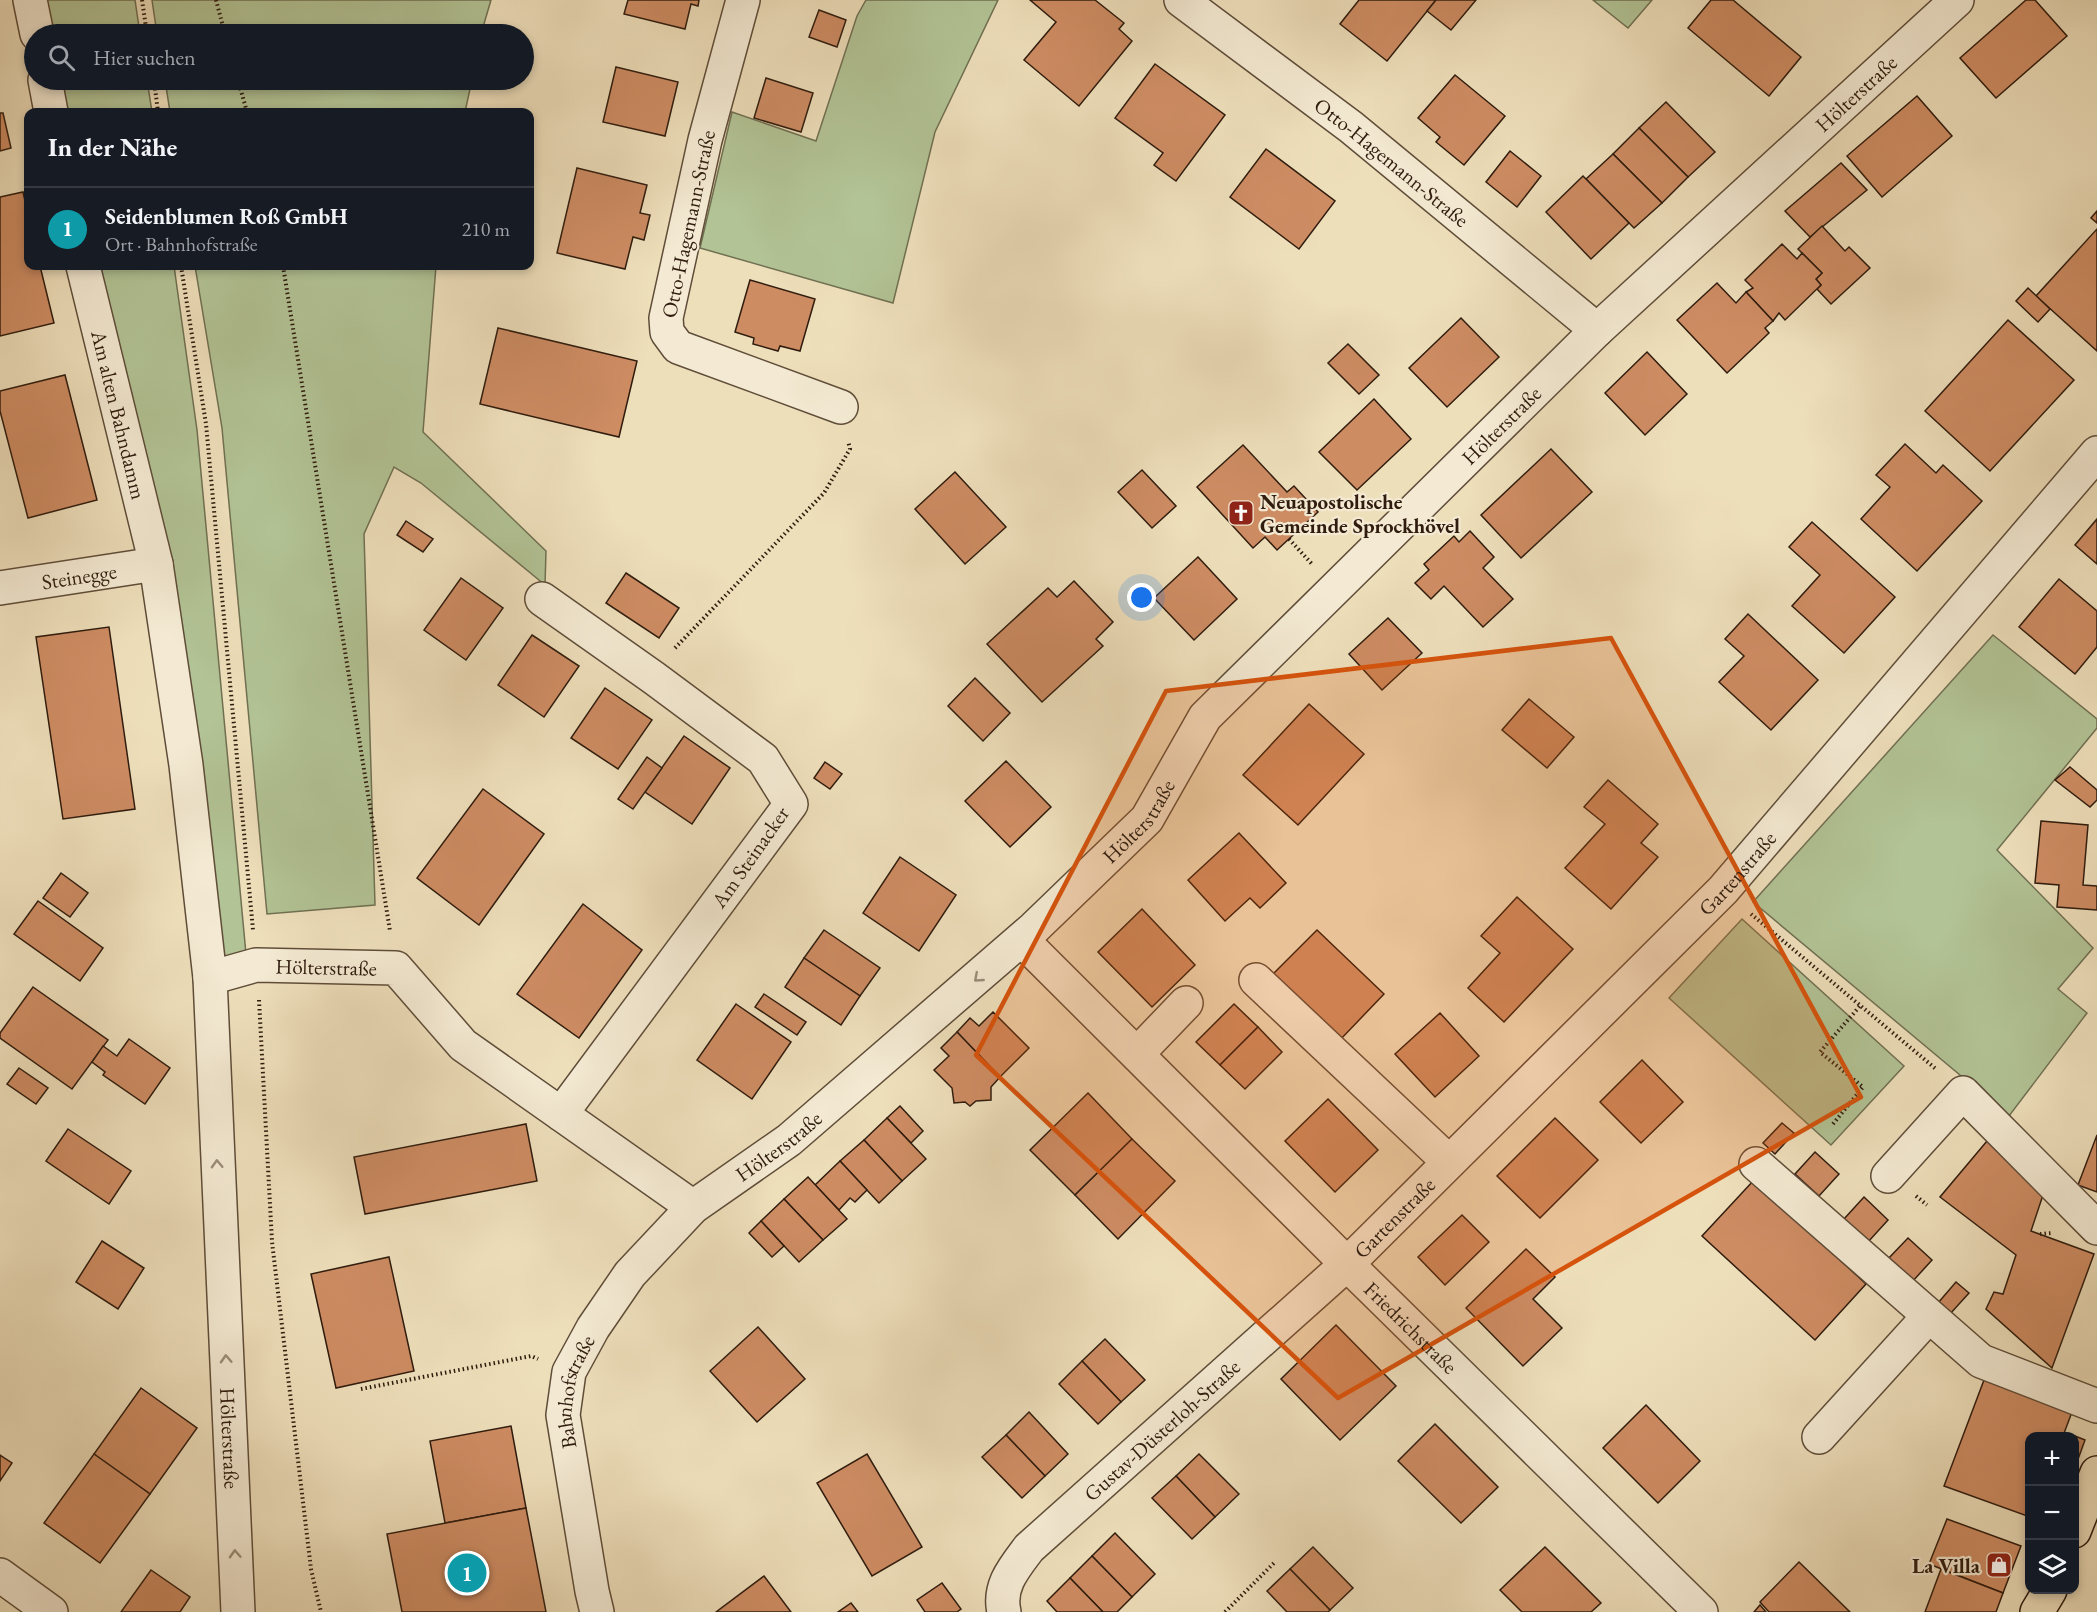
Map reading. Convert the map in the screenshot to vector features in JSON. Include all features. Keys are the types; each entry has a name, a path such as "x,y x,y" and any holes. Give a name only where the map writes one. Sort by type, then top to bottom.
{"main road":[{"path":"2079,1518 2097,1473"},
{"path":"2037,1612 2049,1594"},
{"path":"2048,1612 2051,1594"}],"street":[{"path":"30,0 34,24"},
{"name":"Otto-Hagemann-Straße","path":"743,0 705,140 666,318 667,332 678,347 841,407"},
{"name":"Otto-Hagemann-Straße","path":"1181,0 1351,127 1597,330"},
{"name":"Hölterstraße","path":"210,978 256,965 396,968 463,1045 693,1207 789,1140 1022,940 1147,819 1205,717 1597,330 1957,0"},
{"path":"47,90 50,108"},
{"name":"Am alten Bahndamm","path":"84,270 156,564"},
{"name":"Gartenstraße","path":"1347,1264 1724,890 2097,453"},
{"name":"Hölterstraße","path":"156,564 186,765 210,978 238,1612"},
{"name":"Steinegge","path":"0,588 156,564"},
{"name":"Am Steinacker","path":"542,599 763,759 791,804 561,1114"},
{"name":"Friedrichstraße","path":"1022,940 1701,1612"},
{"path":"1256,980 1449,1162"},
{"path":"1137,1054 1186,1003"},
{"path":"1888,1176 1964,1094 2097,1228"},
{"path":"1755,1164 1981,1361 2097,1406"},
{"name":"Bahnhofstraße","path":"597,1612 563,1415 569,1372 593,1328 630,1274 693,1207"},
{"name":"Gustav-Düsterloh-Straße","path":"1004,1612 1001,1600 1008,1577 1029,1548 1347,1264"},
{"path":"1819,1437 1929,1316"},
{"path":"0,1575 51,1612"}],"path":[{"path":"142,0 146,24"},
{"path":"216,0 222,24"},
{"path":"155,90 158,108"},
{"path":"241,90 246,108"},
{"path":"182,270 206,424 256,965 272,1242 311,1569 321,1612"},
{"path":"284,270 396,968"},
{"path":"654,678 667,657 824,493 850,449 841,407"},
{"path":"1288,539 1310,561"},
{"path":"1756,919 1964,1094"},
{"path":"1833,1124 1863,1087 1820,1052 1860,1006"},
{"path":"361,1389 531,1356 569,1372"},
{"path":"1225,1612 1275,1562"}],"highlighted area":[{"path":"1611,638 1861,1097 1338,1398 976,1055 1166,691"}],"green space":[{"path":"34,0 135,0 139,24 38,24"},
{"path":"152,0 491,0 484,24 156,24"},
{"path":"866,0 998,0 935,132 893,303 700,248 732,112 816,141 857,16"},
{"path":"1593,0 1652,0 1628,28"},
{"path":"49,90 149,90 151,108 52,108"},
{"path":"167,90 470,90 466,108 169,108"},
{"path":"97,270 175,270 197,430 246,954 216,961"},
{"path":"196,270 436,270 423,432 546,551 545,585 421,483 394,467 364,534 375,905 267,914 222,428"},
{"path":"1993,635 2097,719 2097,728 1997,850 2093,948 2058,989 2087,1013 2009,1116 1753,902"},
{"path":"1742,919 1904,1066 1831,1145 1669,998"}],"building":[{"path":"628,0 699,0 698,6 691,4 685,29 624,14"},
{"path":"1030,0 1095,0 1124,23 1119,29 1132,41 1079,106 1024,60 1056,22"},
{"path":"1359,0 1436,0 1387,61 1340,24"},
{"path":"1436,0 1476,0 1451,30 1427,11"},
{"path":"1711,0 1733,0 1801,57 1769,96 1688,28"},
{"path":"2026,0 2035,0 2067,36 1996,98 1960,58"},
{"path":"819,10 846,20 837,47 809,37"},
{"path":"1155,64 1225,115 1176,181 1154,165 1163,153 1115,118"},
{"path":"616,67 678,82 665,136 603,122"},
{"path":"1455,75 1505,116 1464,165 1436,142 1440,137 1418,118"},
{"path":"766,78 813,93 801,132 754,118"},
{"path":"1917,96 1952,136 1882,197 1847,156"},
{"path":"1666,102 1715,152 1688,177 1639,128"},
{"path":"0,113 3,113 11,148 0,151"},
{"path":"1639,128 1688,177 1662,203 1613,154"},
{"path":"1266,149 1335,201 1299,249 1230,197"},
{"path":"1510,151 1541,176 1517,207 1486,182"},
{"path":"1613,154 1662,203 1634,228 1586,179"},
{"path":"1841,163 1867,190 1810,237 1785,211"},
{"path":"577,168 647,185 640,213 650,215 644,240 633,237 625,269 557,253"},
{"path":"1583,176 1629,223 1591,259 1546,212"},
{"path":"23,192 24,270 41,270 54,323 0,336 0,197"},
{"path":"2097,211 2097,223 2091,218"},
{"path":"1822,226 1845,251 1849,247 1870,268 1831,304 1817,289 1821,285 1816,279 1822,273 1798,249"},
{"path":"2097,229 2097,351 2036,296"},
{"path":"1782,244 1797,259 1802,253 1822,273 1816,279 1821,285 1785,320 1779,313 1773,321 1746,292 1753,288 1745,280"},
{"path":"750,280 815,299 800,351 780,346 778,351 753,344 754,338 735,332"},
{"path":"1717,283 1736,303 1746,292 1773,321 1765,328 1769,333 1727,373 1677,320"},
{"path":"2028,288 2050,309 2038,322 2016,301"},
{"path":"1461,318 1499,357 1447,407 1409,368"},
{"path":"2008,320 2074,380 1990,471 1925,411"},
{"path":"498,328 637,361 619,437 480,404"},
{"path":"1348,344 1379,375 1359,394 1328,363"},
{"path":"1647,352 1687,394 1645,435 1605,393"},
{"path":"65,375 97,500 28,518 0,411 0,391"},
{"path":"1374,399 1411,439 1357,490 1319,452"},
{"path":"1905,444 1936,473 1943,465 1982,501 1917,571 1861,519 1890,487 1876,475"},
{"path":"1243,445 1287,492 1294,486 1318,512 1277,550 1265,537 1253,548 1197,487"},
{"path":"1551,449 1592,492 1521,558 1481,515"},
{"path":"1142,470 1176,506 1152,528 1118,492"},
{"path":"955,472 1006,527 965,564 915,509"},
{"path":"2097,519 2097,564 2075,545"},
{"path":"406,521 433,539 423,552 397,535"},
{"path":"1812,522 1895,597 1844,653 1792,606 1820,575 1789,547"},
{"path":"1470,531 1494,557 1483,568 1513,599 1483,627 1444,586 1431,599 1415,583 1429,570 1424,564 1454,536 1459,542"},
{"path":"1198,557 1237,599 1194,640 1154,598"},
{"path":"626,573 679,608 659,638 606,603"},
{"path":"461,578 503,608 466,660 424,630"},
{"path":"2059,579 2097,611 2097,647 2075,674 2019,627"},
{"path":"1074,581 1113,622 1096,639 1103,646 1042,702 987,644 1048,588 1057,597"},
{"path":"1748,614 1818,680 1771,730 1719,682 1744,656 1725,639"},
{"path":"1388,618 1422,653 1382,690 1349,654"},
{"path":"109,627 135,809 63,819 36,637"},
{"path":"532,635 579,666 544,717 498,685"},
{"path":"975,678 1010,713 983,741 948,706"},
{"path":"605,688 652,720 618,769 571,738"},
{"path":"1529,699 1574,737 1547,768 1502,730"},
{"path":"1309,704 1364,754 1298,825 1243,775"},
{"path":"684,736 730,768 692,824 645,792"},
{"path":"647,757 662,768 633,809 618,799"},
{"path":"1006,761 1051,807 1010,847 965,801"},
{"path":"825,762 842,774 830,789 814,778"},
{"path":"2070,767 2097,790 2097,800 2090,807 2055,780"},
{"path":"1608,780 1658,824 1641,843 1658,857 1611,909 1565,868 1605,824 1584,807"},
{"path":"483,789 544,834 479,925 417,878"},
{"path":"2041,821 2088,825 2083,885 2097,886 2097,910 2057,907 2059,885 2035,883"},
{"path":"1239,833 1286,883 1260,908 1250,898 1225,921 1188,880"},
{"path":"900,857 956,895 919,951 863,913"},
{"path":"61,873 88,893 70,917 43,898"},
{"path":"1517,897 1573,949 1504,1022 1468,988 1500,953 1481,936"},
{"path":"38,901 103,948 80,981 14,934"},
{"path":"583,904 642,950 579,1038 517,994"},
{"path":"1142,909 1195,965 1152,1007 1098,952"},
{"path":"824,930 880,968 860,996 804,958"},
{"path":"1317,930 1384,994 1339,1041 1271,976"},
{"path":"804,958 860,996 841,1025 785,987"},
{"path":"33,987 108,1040 72,1089 0,1038 0,1033"},
{"path":"764,994 806,1022 797,1035 755,1007"},
{"path":"736,1004 791,1042 752,1099 697,1060"},
{"path":"1234,1004 1258,1027 1220,1065 1196,1042"},
{"path":"993,1012 1029,1048 1000,1077 957,1032 970,1018 979,1026"},
{"path":"1440,1013 1479,1056 1435,1097 1395,1054"},
{"path":"1258,1027 1282,1052 1245,1089 1220,1065"},
{"path":"957,1032 1000,1077 991,1087 991,1100 976,1101 970,1106 965,1102 954,1103 952,1088 934,1070 949,1056 941,1048"},
{"path":"129,1039 170,1068 145,1104 103,1075 105,1072 92,1062 103,1046 117,1056"},
{"path":"1642,1060 1683,1102 1641,1143 1600,1102"},
{"path":"19,1068 48,1088 36,1104 7,1084"},
{"path":"1088,1093 1132,1139 1075,1195 1030,1150"},
{"path":"1328,1099 1378,1150 1335,1192 1285,1141"},
{"path":"900,1106 923,1131 911,1143 887,1118"},
{"path":"887,1118 926,1159 902,1181 864,1140"},
{"path":"1555,1118 1598,1160 1540,1218 1497,1176"},
{"path":"1782,1123 1794,1133 1775,1154 1763,1143"},
{"path":"526,1124 537,1181 365,1214 354,1157"},
{"path":"68,1129 131,1171 109,1204 46,1161"},
{"path":"2097,1135 2097,1192 2078,1185"},
{"path":"1132,1139 1175,1181 1118,1239 1075,1195"},
{"path":"864,1140 902,1181 879,1203 840,1161"},
{"path":"1987,1141 2045,1189 2031,1231 2094,1254 2052,1368 1986,1309 1994,1292 2003,1294 2016,1255 1940,1197"},
{"path":"1815,1152 1839,1174 1819,1196 1795,1174"},
{"path":"840,1161 867,1190 855,1202 850,1198 839,1210 815,1185"},
{"path":"808,1177 847,1219 823,1240 784,1199"},
{"path":"1754,1180 1866,1284 1815,1340 1702,1236"},
{"path":"1864,1197 1888,1220 1868,1242 1844,1219"},
{"path":"784,1199 823,1240 799,1262 761,1221"},
{"path":"1462,1215 1489,1242 1445,1285 1418,1257"},
{"path":"761,1221 784,1246 772,1257 749,1233"},
{"path":"1908,1238 1932,1260 1912,1282 1887,1260"},
{"path":"102,1241 144,1268 118,1309 76,1282"},
{"path":"1526,1249 1555,1277 1533,1299 1562,1328 1523,1366 1466,1308"},
{"path":"389,1257 414,1371 336,1388 311,1274"},
{"path":"1956,1282 1969,1293 1950,1314 1938,1303"},
{"path":"1336,1325 1396,1386 1340,1440 1281,1379"},
{"path":"758,1327 805,1379 757,1422 710,1371"},
{"path":"1105,1339 1145,1380 1121,1402 1082,1361"},
{"path":"1082,1361 1121,1402 1098,1424 1059,1384"},
{"path":"1984,1380 2072,1412 2064,1432 2025,1432 2025,1515 1944,1486"},
{"path":"141,1388 197,1428 150,1494 94,1454"},
{"path":"1646,1405 1700,1461 1658,1503 1603,1448"},
{"path":"1029,1412 1068,1454 1045,1476 1006,1435"},
{"path":"1435,1424 1498,1487 1461,1523 1398,1461"},
{"path":"511,1426 526,1508 445,1523 430,1441"},
{"path":"1006,1435 1045,1476 1022,1498 982,1457"},
{"path":"2079,1438 2085,1440 2079,1456"},
{"path":"94,1454 150,1494 100,1563 44,1523"},
{"path":"867,1454 922,1547 872,1576 817,1483"},
{"path":"1199,1454 1239,1494 1215,1517 1176,1476"},
{"path":"0,1455 12,1463 0,1481"},
{"path":"1176,1476 1215,1517 1192,1539 1152,1498"},
{"path":"526,1508 546,1612 402,1612 387,1534"},
{"path":"1947,1519 2021,1546 2003,1593 1929,1564"},
{"path":"1115,1533 1155,1574 1132,1597 1092,1556"},
{"path":"1313,1547 1353,1588 1330,1610 1290,1569"},
{"path":"1545,1547 1601,1603 1591,1612 1522,1612 1500,1590"},
{"path":"1092,1556 1132,1597 1117,1612 1103,1612 1070,1578"},
{"path":"1799,1562 1850,1612 1769,1612 1760,1602"},
{"path":"1290,1569 1330,1610 1328,1612 1287,1612 1267,1591"},
{"path":"1941,1569 2003,1593 1996,1612 1925,1612"},
{"path":"151,1570 190,1597 180,1612 121,1612"},
{"path":"764,1576 791,1612 716,1612"},
{"path":"1070,1578 1103,1612 1057,1612 1047,1601"},
{"path":"942,1583 961,1609 957,1612 925,1612 917,1600"},
{"path":"851,1603 858,1612 838,1612"},
{"path":"1760,1605 1766,1612 1754,1612"}],"place":[{"name":"Neuapostolische Gemeinde Sprockhövel","path":"1241,513"},
{"name":"La Villa","path":"1999,1565"},
{"name":"Seidenblumen Roß GmbH","path":"467,1573"}]}
